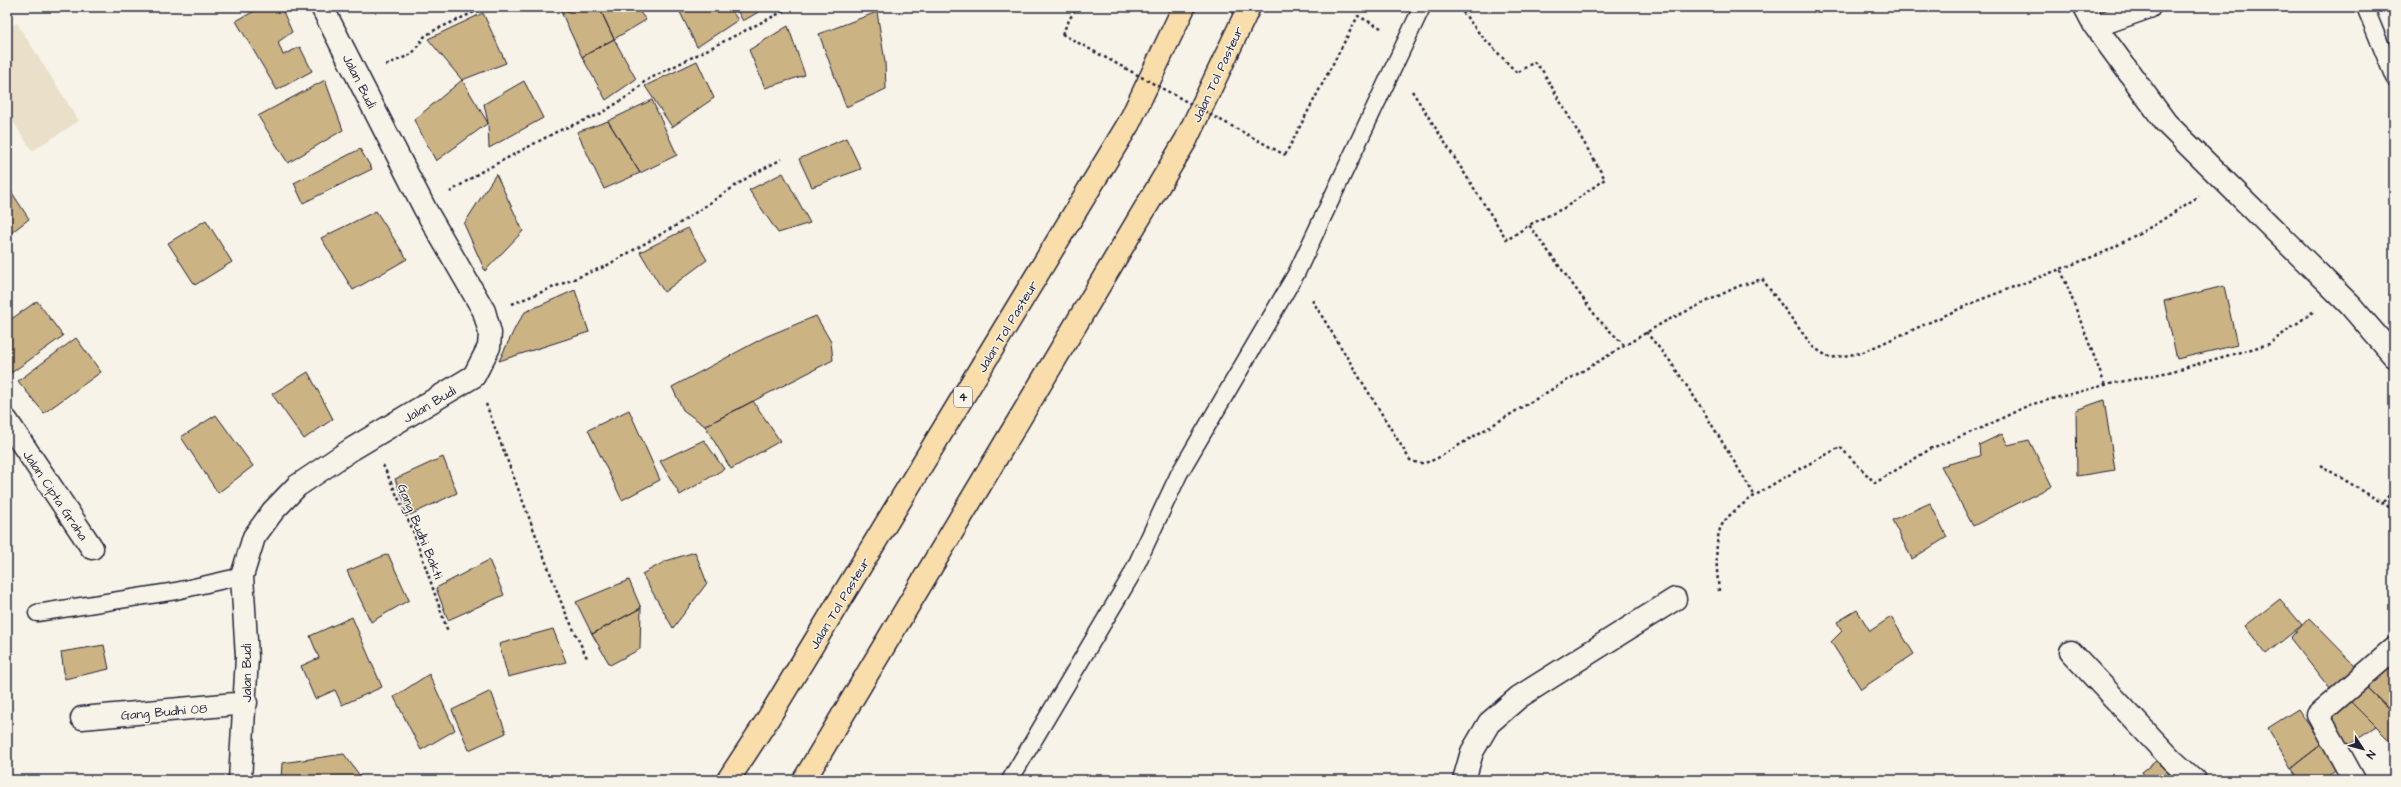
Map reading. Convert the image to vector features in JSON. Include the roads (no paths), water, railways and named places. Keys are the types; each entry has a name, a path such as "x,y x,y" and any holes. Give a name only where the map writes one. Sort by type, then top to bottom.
{"highway":[{"name":"Jalan Tol Pasteur","path":"728,780 766,722 1129,124 1184,7"},
{"name":"Jalan Tol Pasteur","path":"804,780 1186,140 1249,7"}],"street":[{"name":"Jalan Budi","path":"240,780 246,703 247,657 242,576 254,537 273,511 297,486 474,376 489,347 490,333 484,311 425,210 322,7"},
{"path":"2085,7 2095,26 2166,123 2338,293 2394,356"},
{"path":"2095,26 2149,7"},
{"name":"Jalan Cipta Graha","path":"7,421 92,548"},
{"path":"1464,780 1472,752 1489,723 1519,697 1675,599"},
{"path":"2354,780 2318,715 2394,649"},
{"path":"2071,652 2172,760 2194,780"},
{"name":"Gang Budhi 08","path":"82,718 246,703"}],"lane":[{"path":"1010,780 1131,576 1179,474 1296,274 1422,7"},
{"path":"2365,7 2394,78"},
{"path":"37,613 176,591 242,576"}]}
